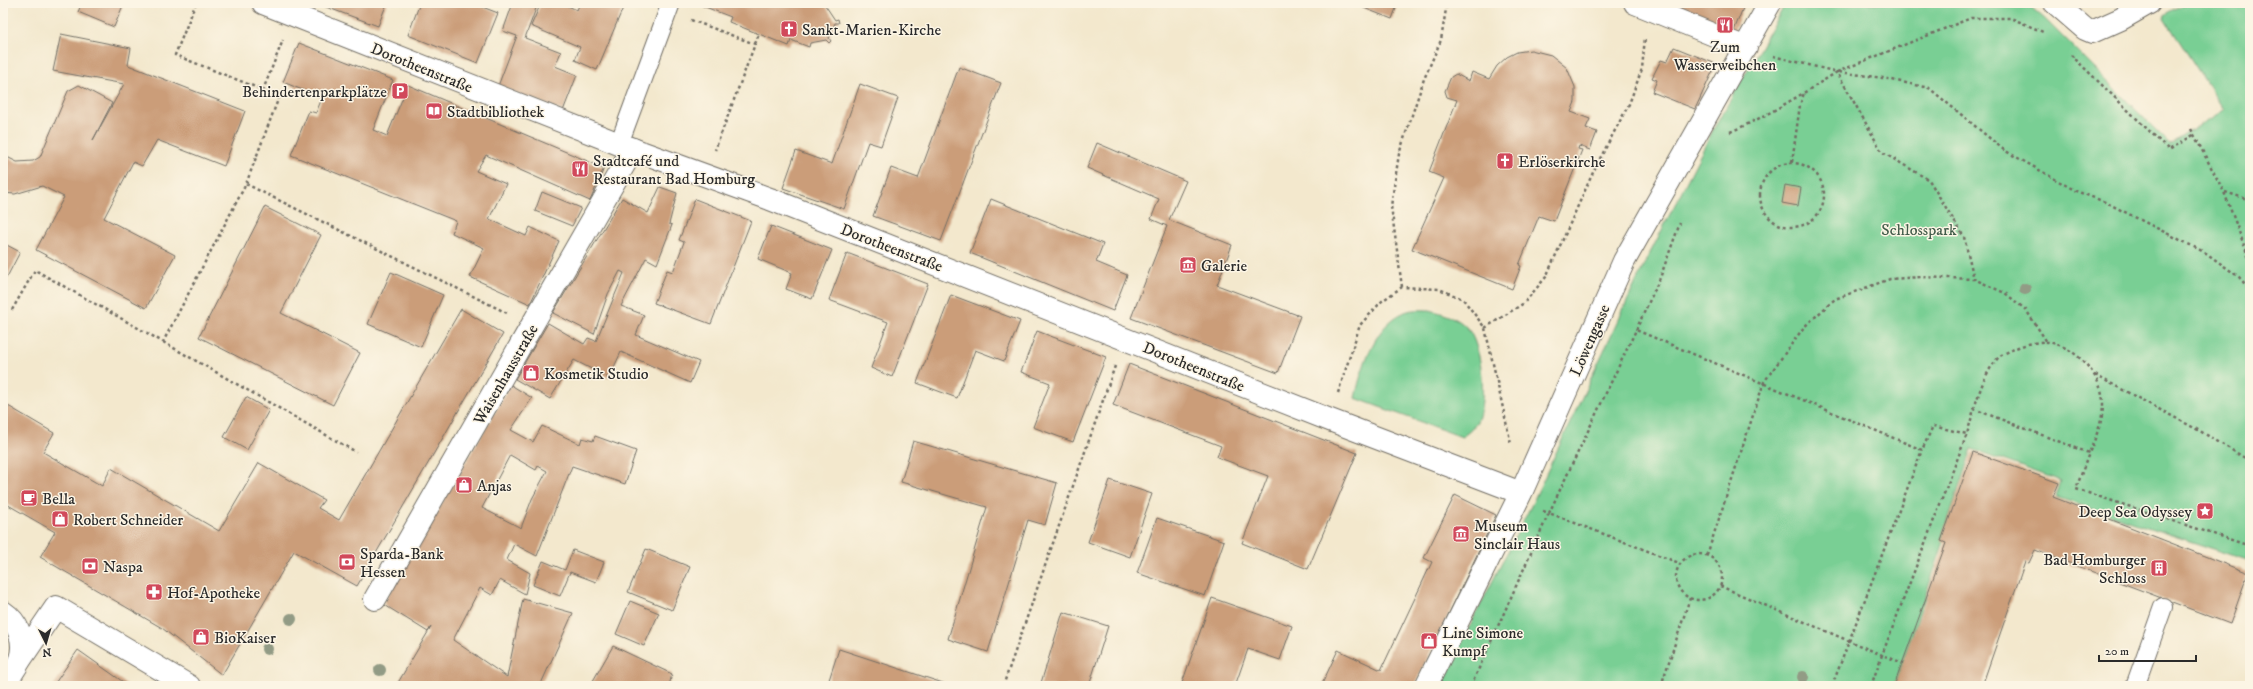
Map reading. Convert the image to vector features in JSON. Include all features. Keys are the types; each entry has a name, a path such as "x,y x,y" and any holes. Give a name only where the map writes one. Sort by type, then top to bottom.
{"street":[{"name":"Dorotheenstraße","path":"263,3 626,147 706,175 1330,420 1521,493"},
{"name":"Löwengasse","path":"1426,686 1521,493 1624,261 1746,48 1770,3"},
{"path":"2055,3 2084,29 2092,32 2121,19 2149,3"},
{"path":"1642,6 1746,48"},
{"name":"Waisenhausstraße","path":"376,599 532,326 626,147"},
{"path":"3,686 56,607 189,686"},
{"path":"3,612 12,618 21,635 22,647 20,660"}],"lane":[{"path":"626,147 670,7"},
{"path":"2135,686 2163,607"}],"path":[{"path":"163,342 246,184 279,97 175,55 196,3"},
{"path":"1402,287 1390,206 1399,154 1424,79 1441,40 1447,3"},
{"path":"1485,328 1524,303 1546,277 1595,168 1632,97 1642,69 1642,6"},
{"path":"670,7 755,44"},
{"path":"263,90 293,15"},
{"path":"1726,133 1754,122 1837,72 1971,18 2011,18 2050,35"},
{"path":"706,175 758,34"},
{"path":"1746,48 1837,72 1883,78 1929,88 2004,150 2076,191 2105,202 2206,253 2238,278 2250,290"},
{"path":"2066,50 2168,150 2195,134"},
{"path":"1837,72 1882,152 1929,180 1964,237 1974,280"},
{"path":"1792,162 1800,105 1804,92"},
{"path":"2191,129 2195,134 2224,192 2250,261"},
{"path":"1792,162 1807,167 1813,171 1822,184 1824,199 1822,207 1813,219 1806,224 1791,227 1776,223 1770,219 1761,206 1760,190 1770,170 1777,166 1792,162"},
{"path":"246,184 532,326"},
{"path":"2224,192 2250,200"},
{"path":"1471,686 1548,512 1660,278 1682,218"},
{"path":"12,310 35,270 356,452"},
{"path":"1707,554 1764,382 1804,327 1835,299 1890,279 1921,276 1974,280 2005,292 2026,310 2047,342"},
{"path":"1330,420 1360,325 1382,302 1402,287 1439,289 1463,299 1485,328 1511,447"},
{"path":"1636,330 1764,382 1922,450"},
{"path":"1003,686 1116,363 1122,338"},
{"path":"1871,686 1966,434 1983,380 2000,356 2019,346 2047,342 2059,345 2081,359 2095,375 2200,431 2250,461"},
{"path":"2095,375 2103,402 2101,424 2076,489 2250,546"},
{"path":"1974,409 2089,453"},
{"path":"1832,686 1922,450 1933,426 1966,434"},
{"path":"1521,493 1531,506 1679,564"},
{"path":"1691,554 1707,554 1719,564 1722,571 1720,586 1709,598 1702,600 1690,598 1681,592 1677,585 1675,578 1679,564 1684,558 1691,554"},
{"path":"1720,586 1903,663"},
{"path":"1661,686 1690,598"}],"green space":[{"name":"Schlosspark","path":"1786,3 2026,3 2045,19 2170,144 2224,110 2163,16 2187,3 2250,3 2250,561 2056,497 2061,481 1972,449 1941,541 1944,542 1894,686 1439,686 1531,506 1645,263 1713,130"},
{"path":"1414,310 1430,310 1450,316 1464,325 1473,337 1477,348 1482,373 1481,410 1475,424 1462,437 1355,398 1361,373 1371,348 1385,327 1394,318 1405,312"}],"building":[{"path":"82,3 124,3 114,27 78,12"},
{"path":"315,3 387,3 378,26"},
{"path":"420,3 472,3 498,13 478,63 408,35"},
{"path":"513,3 538,3 525,38 561,52 555,66 577,75 563,111 498,86 517,36 503,31"},
{"path":"541,3 561,3 577,10 580,3 625,3 597,70 575,60 580,47 531,26"},
{"name":"Sankt-Marien-Kirche","path":"695,3 826,3 825,5 835,20 838,19 839,23 835,23 829,38 831,41 829,43 826,40 810,43 809,47 791,40 789,46 729,22 731,17"},
{"path":"1351,3 1398,3 1392,19"},
{"name":"Zum Wasserweibchen","path":"1673,3 1745,3 1733,33 1671,8"},
{"path":"61,34 131,48 128,65 245,111 224,166 157,140 142,166 133,162 104,218 175,255 146,308 36,250 64,197 42,186 15,194 3,193 3,155 17,162 33,161 40,157 68,91 79,85 112,103 93,140 124,84 53,71"},
{"path":"299,43 393,80 373,130 387,136 408,85 604,168 590,201 486,155 476,171 506,184 489,219 526,236 530,227 559,241 530,304 470,277 484,248 452,233 456,221 291,155 309,111 316,113 322,98 283,82"},
{"path":"1674,47 1716,64 1695,109 1652,92 1657,80 1652,78 1661,60 1667,62"},
{"name":"Erlöserkirche","path":"1531,50 1551,55 1567,68 1575,87 1575,102 1571,112 1590,119 1586,128 1597,132 1590,150 1579,146 1578,149 1582,150 1554,221 1539,216 1519,265 1521,266 1512,289 1412,249 1444,178 1429,172 1457,100 1447,97 1445,91 1451,77 1456,74 1469,81 1472,72 1489,79 1497,66 1507,57 1517,52"},
{"path":"959,67 1001,83 941,241 873,216 891,168 918,178"},
{"path":"860,84 898,98 881,146 868,142 844,209 783,188 796,151 832,164"},
{"path":"1097,143 1186,181 1169,220 1232,245 1217,285 1300,316 1278,373 1131,318 1167,226 1151,219 1159,199 1087,168"},
{"path":"1785,185 1801,188 1798,206 1782,203"},
{"path":"660,187 677,193 669,224 672,225 657,264 646,258 621,306 644,315 636,335 699,362 690,383 621,352 609,378 574,360 550,399 515,379 548,323 584,344 588,338 596,341 624,273 620,271 608,294 594,334 553,313 622,198 648,213"},
{"path":"542,192 581,208 572,226 535,211"},
{"path":"695,199 751,221 711,324 654,303 667,270 673,272 684,242 679,240"},
{"path":"991,199 1103,244 1096,262 1127,275 1113,311 970,253"},
{"path":"265,207 321,235 281,313 360,353 333,405 199,337"},
{"path":"771,226 832,250 812,299 786,289 792,273 758,259"},
{"path":"3,243 20,252 7,277 3,275"},
{"path":"847,253 928,284 892,377 871,368 888,322 829,300"},
{"path":"391,272 443,295 421,347 368,324"},
{"path":"951,295 1020,321 1004,361 975,350 957,398 917,383"},
{"path":"461,309 503,334 357,586 294,551 222,675 162,628 40,557 55,532 3,502 3,403 54,433 43,452 102,486 111,468 219,531 259,463 324,500 318,508 339,520"},
{"path":"1037,331 1106,357 1073,442 1033,427 1050,383 1021,372"},
{"path":"1129,364 1357,453 1308,569 1242,543 1268,476 1217,457 1221,446 1113,405"},
{"path":"511,385 532,398 511,430 533,442 542,426 580,444 582,438 593,441 595,436 636,451 625,484 572,466 537,556 514,544 507,560 530,573 525,594 500,580 492,595 480,588 453,640 507,677 523,599 573,613 540,686 396,686 431,627 428,632 383,604","holes":["510,455 536,470 538,466 547,471 532,499 521,528 482,508"]},
{"path":"246,397 269,410 247,450 224,437"},
{"path":"913,441 1057,483 1045,525 1028,520 988,652 948,639 987,507 901,482"},
{"name":"Bad Homburger Schloss","path":"1973,452 2059,483 2053,497 2248,573 2230,624 2035,550 2029,563 2025,562 1982,686 1894,686 1946,543 1941,541"},
{"path":"1110,480 1152,494 1130,557 1088,542"},
{"path":"1455,495 1496,515 1414,686 1325,686 1322,684 1338,650 1381,670 1432,562 1424,558"},
{"path":"1157,518 1224,541 1205,596 1137,573"},
{"path":"646,549 690,567 672,610 628,592"},
{"path":"573,550 604,562 596,582 570,572 560,596 533,585 543,561 565,570"},
{"path":"1212,598 1292,626 1280,660 1248,649 1235,686 1181,686"},
{"path":"630,601 659,613 644,646 616,634"},
{"path":"1063,612 1108,626 1089,686 1040,686"},
{"path":"613,646 672,674 669,686 590,686"},
{"path":"839,649 952,686 827,686"},
{"path":"78,650 129,686 53,686"}],"place":[{"name":"Zum Wasserweibchen","path":"1725,25"},
{"name":"Sankt-Marien-Kirche","path":"789,29"},
{"name":"Behindertenparkplätze","path":"400,91"},
{"name":"Stadtbibliothek","path":"434,111"},
{"name":"Erlöserkirche","path":"1505,161"},
{"name":"Stadtcafé und Restaurant Bad Homburg","path":"580,169"},
{"name":"Galerie","path":"1188,265"},
{"name":"Kosmetik Studio","path":"531,373"},
{"name":"Anjas","path":"464,485"},
{"name":"Bella","path":"29,498"},
{"name":"Deep Sea Odyssey","path":"2205,511"},
{"name":"Robert Schneider","path":"60,519"},
{"name":"Museum Sinclair Haus","path":"1461,534"},
{"name":"Sparda-Bank Hessen","path":"347,562"},
{"name":"Naspa","path":"90,566"},
{"name":"Bad Homburger Schloss","path":"2159,568"},
{"name":"Hof-Apotheke","path":"154,592"},
{"name":"BioKaiser","path":"201,637"},
{"name":"Line Simone Kumpf","path":"1429,641"}]}
